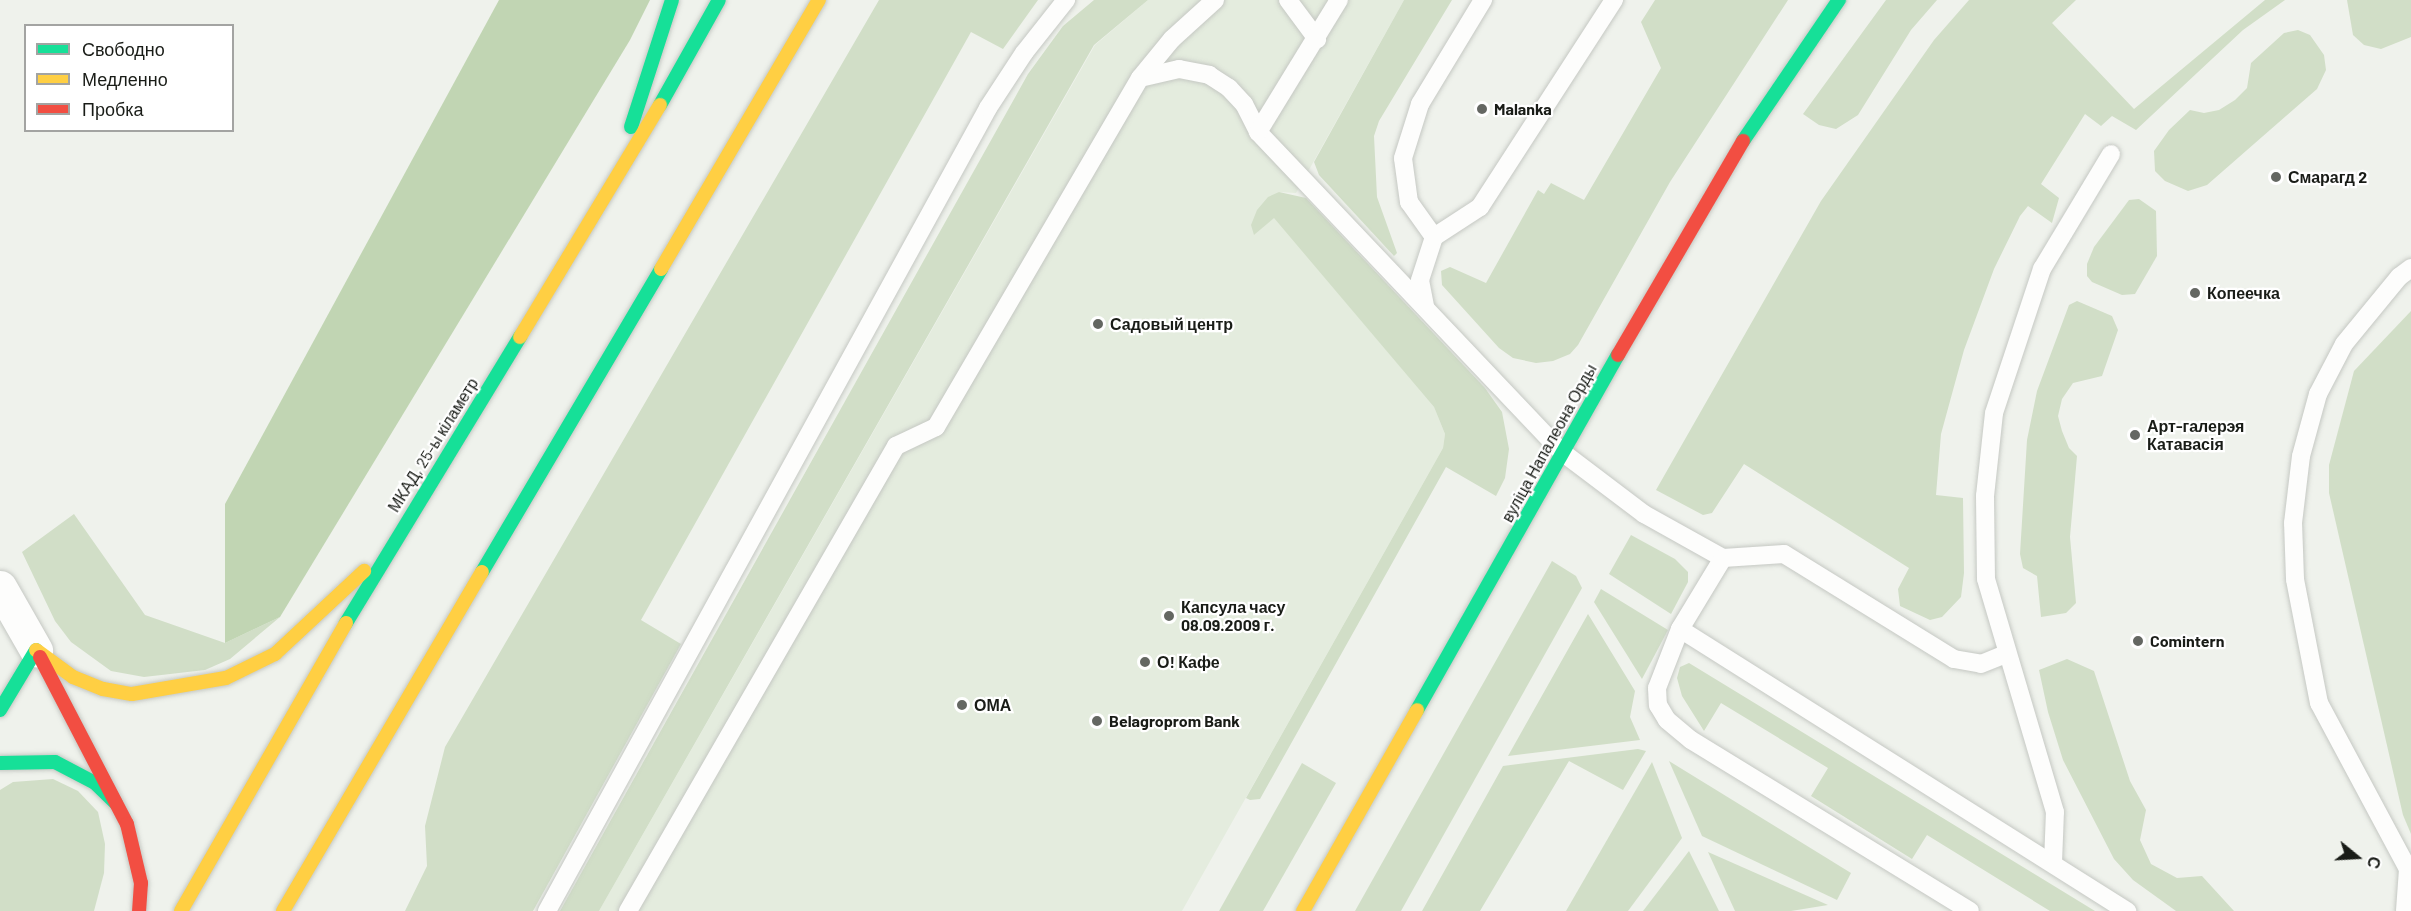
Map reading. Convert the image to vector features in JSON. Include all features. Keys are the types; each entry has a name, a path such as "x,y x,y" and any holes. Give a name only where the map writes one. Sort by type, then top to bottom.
{"main road":[{"path":"609,193 672,0"},
{"name":"МКАД, 25-ы кіламетр","path":"181,911 390,546 609,193 719,0"},
{"path":"283,911 819,0"},
{"path":"797,39 832,0"},
{"name":"вуліца Напалеона Орды","path":"1303,911 1729,161 1839,0"},
{"path":"36,650 73,677 102,689 132,694 166,691 226,678 275,654 390,546"},
{"path":"0,710 36,650"},
{"path":"36,650 116,803 134,845 141,883 139,911"},
{"path":"0,763 25,760 56,762 95,783 116,803"}],"street":[{"path":"0,587 36,650"}],"lane":[{"path":"547,911 988,108 1066,0"},
{"path":"628,911 896,446 936,427 1140,78 1172,39 1215,0"},
{"path":"1288,0 1317,39"},
{"path":"1258,132 1339,0"},
{"path":"1434,237 1408,202 1403,158 1420,105 1482,0"},
{"path":"1425,306 1420,280 1434,237 1480,207 1614,0"},
{"path":"1140,78 1179,69 1209,75 1229,87 1244,104 1258,132 1562,452 1644,514 1723,558 1785,554 1954,659 1981,664 2006,654"},
{"path":"2053,862 2055,812 2006,654 1986,579 1985,496 1994,413 2042,269 2111,154"},
{"path":"2405,911 2408,869 2319,703 2295,579 2293,524 2301,456 2318,393 2344,344 2411,268"},
{"path":"1723,558 1680,629 1657,688 1658,705 1667,720 1691,740 1970,911"},
{"path":"1680,629 2053,862 2127,911"}],"shaded area":[{"path":"1148,0 1404,0 1296,193 1279,192 1254,235 1274,217 1434,407 1445,434 1443,448 1182,911 599,911 1095,45"}],"green space":[{"path":"499,0 650,0 630,40 280,617 225,643 225,504"},
{"path":"879,0 1038,0 1003,49 971,32 641,620 681,644 533,911 405,911 427,866 425,826 445,747"},
{"path":"1094,0 1148,0 1094,45 599,911 560,911 1028,74 1063,26"},
{"path":"1404,0 1452,0 1379,121 1374,136 1377,197 1397,253 1394,256 1319,175 1314,162"},
{"path":"1655,0 1788,0 1670,182 1578,345 1570,354 1553,361 1536,363 1513,358 1499,348 1442,285 1441,271 1450,267 1486,283 1538,190 1544,194 1551,183 1584,200 1661,68 1641,22"},
{"path":"1886,0 1937,0 1911,30 1858,115 1836,129 1819,125 1803,114"},
{"path":"1969,0 2076,0 2052,23 2134,109 2265,0 2285,0 2243,30 2136,130 2112,116 2101,126 2085,114 2041,184 2059,198 2052,223 2028,206 2020,216 1994,269 1964,350 1941,434 1936,495 1963,498 1964,573 1961,597 1942,617 1930,620 1900,606 1898,589 1909,568 1744,464 1712,513 1703,515 1656,490 1821,201 1934,40"},
{"path":"2347,0 2411,0 2411,37 2381,49 2364,45 2353,35"},
{"path":"2298,30 2310,35 2324,55 2326,70 2317,89 2207,185 2188,191 2165,181 2155,171 2154,151 2169,130 2190,110 2204,113 2219,110 2235,100 2247,88 2251,63 2284,33"},
{"path":"1279,192 1306,198 1485,388 1502,412 1509,449 1505,478 1496,496 1446,467 1260,799 1250,800 1246,798 1443,448 1445,434 1434,407 1274,218 1254,235 1251,225 1257,210 1268,197"},
{"path":"2139,199 2156,211 2157,256 2135,294 2122,295 2092,282 2087,276 2087,264 2094,247 2129,200"},
{"path":"2077,301 2112,316 2118,330 2102,376 2073,383 2062,399 2058,416 2069,448 2077,456 2070,537 2076,603 2066,613 2041,617 2037,576 2023,568 2020,554 2027,440 2037,391 2069,305"},
{"path":"2411,311 2411,834 2403,815 2329,493 2329,465 2354,371"},
{"path":"74,514 145,615 225,643 280,617 230,659 205,670 144,677 111,671 71,642 55,621 22,552"},
{"path":"1631,535 1675,559 1688,572 1688,582 1671,614 1609,574"},
{"path":"1552,561 1576,576 1582,588 1401,911 1355,911"},
{"path":"1601,589 1668,630 1642,679 1594,602"},
{"path":"1588,614 1635,691 1630,717 1640,740 1508,756"},
{"path":"2067,659 2094,671 2130,781 2146,810 2140,840 2151,864 2177,878 2202,876 2234,911 2176,911 2133,880 2114,859 2063,760 2048,712 2039,670"},
{"path":"1689,663 2095,911 2050,911 1927,835 1912,859 1811,796 1828,768 1721,703 1704,731 1682,696 1677,678 1680,667"},
{"path":"1638,749 1646,751 1623,790 1569,761 1480,911 1422,911 1503,766"},
{"path":"1669,761 1851,873 1837,900 1702,836"},
{"path":"1652,762 1682,838 1628,911 1566,911"},
{"path":"1302,763 1336,783 1263,911 1219,911"},
{"path":"53,779 78,791 98,812 105,844 104,873 94,911 0,911 0,790 13,782"},
{"path":"1689,851 1719,911 1643,911"},
{"path":"1708,852 1828,905 1791,911 1735,911"}],"traffic: fast":[{"path":"631,127 672,0"},
{"path":"660,105 719,0"},
{"path":"1743,141 1839,0"},
{"path":"482,572 661,269"},
{"path":"346,623 520,337"},
{"path":"1417,710 1618,355"},
{"path":"0,710 36,650"},
{"path":"0,763 55,762 95,783 116,803"}],"traffic: slow":[{"path":"661,269 819,0"},
{"path":"520,337 660,105"},
{"path":"36,650 73,677 103,689 132,694 226,678 275,654 364,571"},
{"path":"283,911 482,572"},
{"path":"181,911 346,623"},
{"path":"1303,911 1417,710"}],"traffic: jam":[{"path":"1618,355 1743,141"},
{"path":"40,657 127,824 141,883 139,911"}],"place":[{"name":"Malanka","path":"1482,109"},
{"name":"Смарагд 2","path":"2276,177"},
{"name":"Копеечка","path":"2195,293"},
{"name":"Садовый центр","path":"1098,324"},
{"name":"Арт-галерэя Катавасія","path":"2135,435"},
{"name":"Капсула часу 08.09.2009 г.","path":"1169,616"},
{"name":"Comintern","path":"2138,641"},
{"name":"О! Кафе","path":"1145,662"},
{"name":"ОМА","path":"962,705"},
{"name":"Belagroprom Bank","path":"1097,721"}]}
